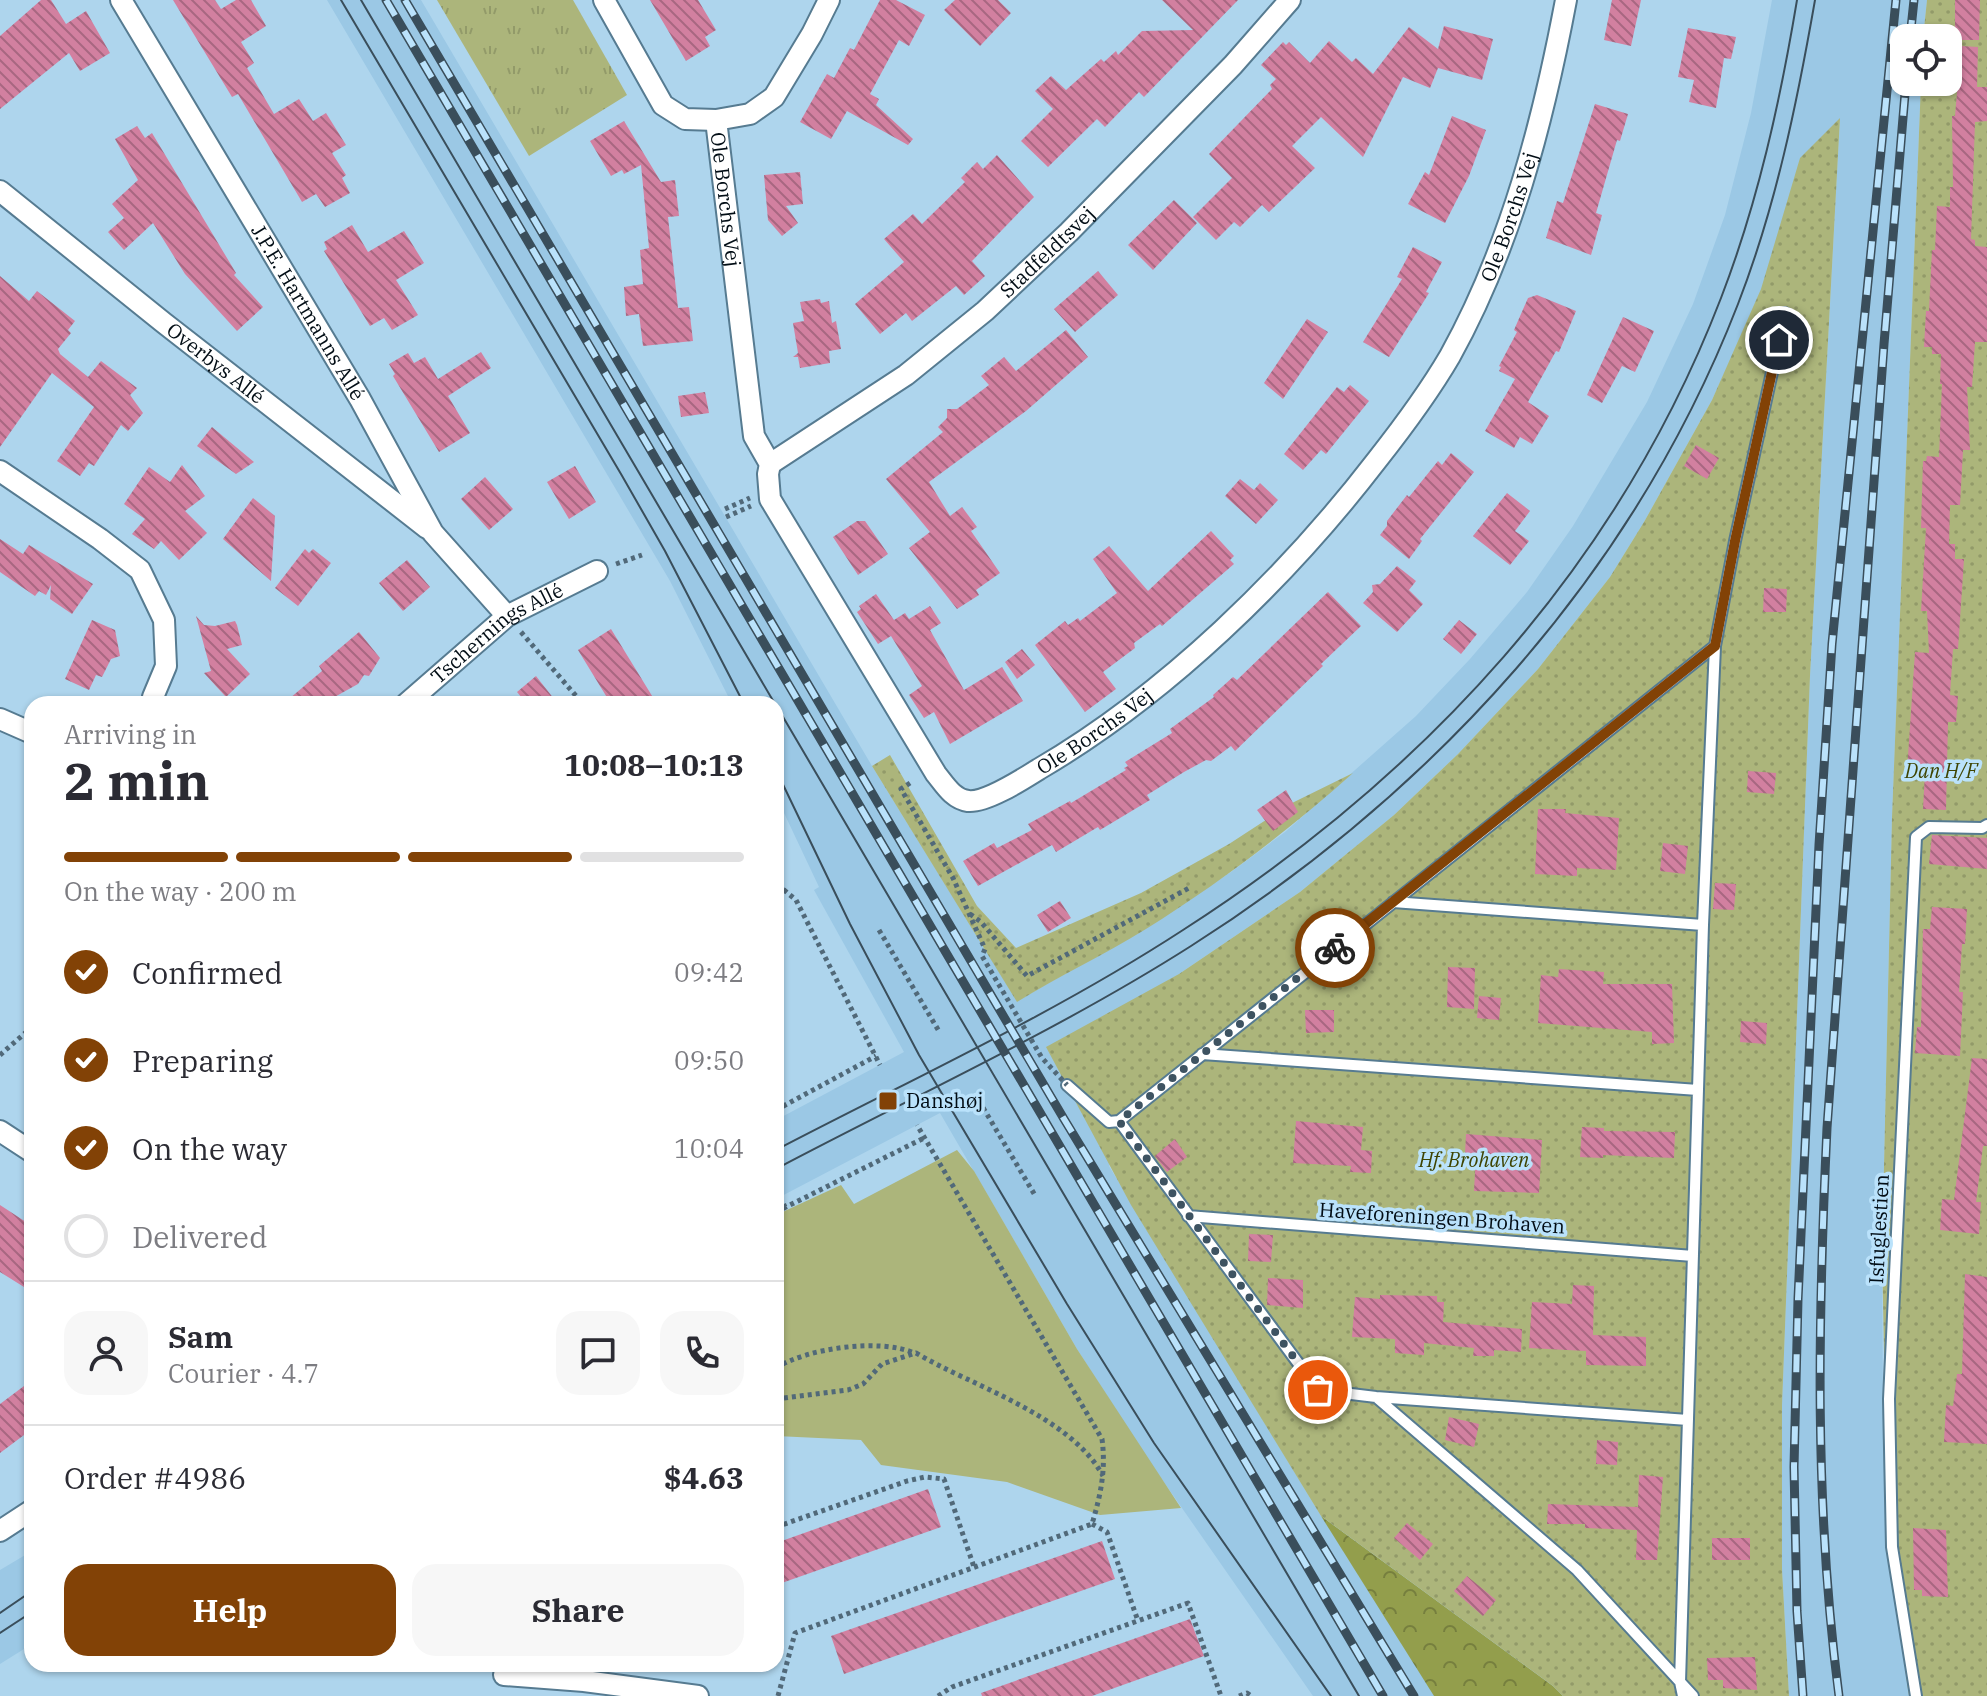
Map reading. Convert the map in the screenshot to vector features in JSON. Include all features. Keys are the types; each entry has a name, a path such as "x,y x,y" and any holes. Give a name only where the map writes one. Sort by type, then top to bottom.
{"street":[{"name":"J.P.E. Hartmanns Allé","path":"121,0 360,399 433,533 507,616"},
{"path":"604,0 663,105 685,119 716,120 750,114 774,97 829,0"},
{"name":"Stadfeldtsvej","path":"770,464 906,375 985,311 1135,165 1233,65 1290,0"},
{"name":"Ole Borchs Vej","path":"716,120 754,436 770,464 770,499 936,774 951,794 968,801 983,798 1017,782 1058,758 1113,720 1234,620 1349,498 1399,432 1449,357 1498,256 1527,164 1566,0"},
{"name":"Overbys Allé","path":"0,191 433,533"},
{"path":"0,471 140,570 164,620 166,666 155,696"},
{"name":"Tschernings Allé","path":"415,696 507,616 597,571"},
{"path":"0,719 24,730"},
{"path":"0,1131 24,1147"},
{"path":"0,1531 24,1515"},
{"path":"502,1678 584,1681 698,1696"}],"lane":[{"path":"1683,1696 1680,1682 1703,925 1715,646 1785,313"},
{"path":"1067,1085 1109,1122 1119,1121 1715,646"},
{"name":"Isfuglestien","path":"1916,1696 1892,1547 1889,1399 1916,837 1929,827 1982,828 1987,825"},
{"path":"1393,902 1703,925"},
{"path":"1202,1054 1698,1090"},
{"path":"1119,1121 1318,1390 1688,1420"},
{"name":"Haveforeningen Brohaven","path":"1188,1216 1693,1256"},
{"path":"1376,1397 1577,1570 1693,1696"}],"path":[{"path":"507,616 576,696"},
{"path":"910,783 901,789 953,878 985,949 982,956 1042,1058 1067,1085"},
{"path":"970,914 1003,946 1027,976 1189,888"},
{"path":"784,890 796,900 880,1065"},
{"path":"879,930 940,1033"},
{"path":"0,1055 24,1034"},
{"path":"784,1106 876,1056"},
{"path":"975,1094 1036,1197"},
{"path":"917,1125 1102,1439 1105,1462 1092,1524"},
{"path":"785,1207 924,1138"},
{"path":"784,1364 808,1354 847,1347 892,1345 916,1353 1019,1404 1081,1448 1098,1466 1103,1477"},
{"path":"784,1398 848,1390 863,1384 882,1364 916,1353"},
{"path":"784,1524 907,1481 925,1477 944,1479 974,1567"},
{"path":"778,1696 795,1633 1092,1524 1107,1532 1138,1621"},
{"path":"938,1696 952,1687 1188,1603 1221,1696"},
{"path":"1239,1696 1247,1693 1251,1696"}],"shaded area":[{"path":"327,0 421,0 872,766 1017,1001 1146,928 1285,832 1416,716 1527,592 1573,526 1647,402 1693,304 1725,215 1751,113 1772,0 1927,0 1924,24 1890,24 1890,96 1920,96 1892,817 1882,1253 1883,1410 1902,1650 1909,1696 1789,1696 1782,1569 1782,1406 1810,676 1840,119 1712,400 1610,577 1538,669 1458,754 1394,815 1300,892 1179,974 1109,1166 1321,1516 1563,1696 1313,1696 1145,1455 1077,1349 940,1113 784,1195 784,1116 904,1052 814,890 819,887 784,813 784,696 728,696 670,581"},
{"path":"24,1556 24,1649 0,1664 0,1570"}],"green space":[{"path":"437,0 573,0 627,95 529,156"},
{"name":"Dan H/F","path":"1927,0 1987,0 1987,1696 1909,1696 1888,1548 1882,1253 1892,817 1920,96 1962,96 1962,24 1924,24"},
{"name":"Hf. Brohaven","path":"1840,118 1810,676 1782,1406 1782,1569 1789,1696 1563,1696 1321,1516 1131,1205 1046,1047 1179,974 1300,892 1394,815 1458,754 1538,669 1610,577 1712,400 1761,289 1800,158"},
{"path":"890,755 977,906 1016,948 1141,893 1229,844 1292,803 1353,773 1227,875 1130,939 1017,1002 872,766"},
{"path":"957,1150 974,1171 1077,1349 1181,1508 1100,1515 1007,1482 881,1465 861,1440 784,1436 784,1211 841,1185 854,1204"},
{"path":"1321,1516 1553,1686 1563,1696 1434,1696"}],"building":[{"path":"41,0 51,0 66,24 86,11 110,53 80,71 69,53 0,109 0,36"},
{"path":"173,0 215,0 221,9 236,0 251,0 266,26 241,42 254,63 247,68 274,114 299,99 313,121 326,113 346,145 332,153 346,175 342,178 350,193 325,207 316,194 302,202 238,94 232,97"},
{"path":"650,0 698,0 716,30 705,37 710,46 686,61"},
{"path":"880,0 896,0 925,15 909,46 899,40 870,94 879,99 876,105 913,139 908,145 847,111 831,139 800,122 827,74 834,78 850,48 854,50"},
{"path":"955,0 998,0 1011,13 980,46 944,10"},
{"path":"1162,0 1238,0 1144,97 1139,92 1105,127 1097,119 1048,167 1021,141 1053,109 1035,91 1051,76 1066,90 1101,59 1104,62 1116,51 1118,55 1142,31 1193,30"},
{"path":"1612,0 1641,0 1631,46 1604,40"},
{"path":"1955,0 1980,0 1979,40 1962,40 1962,24 1955,24"},
{"path":"1444,26 1493,39 1482,80 1438,68 1430,88 1403,77 1363,157 1321,117 1292,146 1315,168 1269,212 1262,205 1240,227 1234,222 1216,240 1193,217 1232,178 1209,154 1272,89 1270,85 1276,79 1261,65 1283,42 1286,45 1289,42 1310,63 1329,41 1352,62 1356,58 1373,74 1409,27 1438,49"},
{"path":"1688,28 1736,37 1731,59 1724,58 1716,108 1689,102 1694,80 1678,77"},
{"path":"1962,46 1978,47 1977,87 1987,87 1987,121 1975,122 1971,239 1975,240 1975,246 1987,247 1987,342 1975,342 1972,387 1967,387 1970,450 1963,450 1960,505 1950,505 1949,544 1955,544 1955,559 1964,559 1958,649 1953,649 1950,695 1958,696 1956,722 1948,722 1946,810 1923,809 1925,772 1907,771 1915,652 1929,653 1927,611 1921,611 1926,528 1921,528 1923,461 1927,456 1939,457 1941,354 1932,354 1932,347 1924,347 1926,311 1929,311 1937,206 1950,207 1950,187 1953,187 1952,116 1955,116 1957,96 1962,96"},
{"path":"1595,104 1628,114 1620,141 1617,140 1596,213 1602,215 1591,255 1546,238 1557,201 1563,203"},
{"path":"1452,116 1486,130 1469,176 1445,223 1408,204 1425,172 1429,175"},
{"path":"624,121 661,182 675,180 679,216 668,217 678,308 689,307 693,341 643,346 639,314 626,316 624,287 643,284 640,250 649,248 641,165 624,174 622,170 611,176 590,141"},
{"path":"137,126 145,138 152,133 236,273 234,275 263,307 237,331 185,274 153,223 124,250 108,232 124,218 112,204 138,180 115,139"},
{"path":"997,155 1034,197 972,261 985,276 964,295 956,286 912,321 906,313 880,334 855,304 904,262 884,239 913,214 922,224 965,182 961,178 977,162 983,169"},
{"path":"800,172 803,204 786,206 798,223 782,236 768,220 764,175"},
{"path":"1174,200 1197,223 1153,270 1128,245"},
{"path":"352,225 368,252 404,231 424,263 396,280 418,315 392,330 384,318 370,326 324,251 327,249 324,242"},
{"path":"1413,247 1442,262 1426,292 1429,293 1389,357 1363,342 1402,279 1397,277"},
{"path":"1098,271 1118,295 1075,332 1054,309"},
{"path":"0,276 29,301 37,291 75,321 68,330 71,333 58,349 88,377 101,361 137,388 130,395 143,413 128,431 121,425 94,466 89,463 80,476 57,461 94,407 52,373 0,447"},
{"path":"1537,295 1576,311 1559,352 1556,351 1528,402 1549,416 1532,444 1520,437 1514,448 1485,431 1515,379 1499,371 1499,366 1517,332 1514,330 1528,298"},
{"path":"820,299 821,303 829,301 832,323 836,321 841,349 829,351 830,363 800,368 798,357 793,357 798,353 793,323 804,321 800,302"},
{"path":"1623,317 1654,331 1635,372 1622,366 1602,403 1587,395"},
{"path":"1307,319 1328,332 1283,399 1264,383"},
{"path":"1066,330 1088,357 1026,411 929,482 950,516 962,507 977,527 971,531 1000,573 976,590 979,595 957,609 909,548 930,532 886,479 943,432 938,427 947,418 947,409 957,409 989,385 981,376 1004,357 1016,371"},
{"path":"481,352 491,368 448,396 470,433 439,452 393,376 395,374 389,364 408,353 414,363 425,357 438,379"},
{"path":"1350,385 1369,401 1326,454 1321,450 1303,470 1284,454 1337,387 1344,392"},
{"path":"705,392 709,413 681,417 678,396"},
{"path":"212,427 254,462 236,474 197,446"},
{"path":"1696,445 1719,458 1707,479 1684,466"},
{"path":"1451,453 1474,472 1420,539 1422,541 1409,559 1380,535 1407,495 1409,497 1438,461 1442,465"},
{"path":"182,465 205,496 185,511 207,533 179,560 161,541 154,549 132,534 145,519 124,504 149,467 170,482"},
{"path":"575,466 596,502 569,519 547,482"},
{"path":"485,477 513,509 489,530 461,499"},
{"path":"1240,479 1254,490 1260,483 1278,500 1256,524 1225,496"},
{"path":"1507,493 1530,511 1515,531 1529,541 1510,565 1473,536"},
{"path":"253,498 275,516 271,581 223,539"},
{"path":"857,521 865,521 888,554 858,575 833,537"},
{"path":"1211,531 1234,556 1230,560 1234,564 1162,626 1160,624 1134,643 1135,648 1103,672 1116,689 1085,712 1035,645 1065,621 1068,625 1078,618 1080,621 1117,593 1093,559 1109,546 1148,591"},
{"path":"0,539 23,554 29,545 93,584 72,614 50,599 51,585 46,595 39,591 35,596 0,572"},
{"path":"305,549 309,553 313,549 331,563 298,606 275,588"},
{"path":"407,560 430,587 403,611 379,583"},
{"path":"1397,566 1416,581 1409,590 1423,604 1397,632 1363,603 1373,592 1372,585 1380,584"},
{"path":"1764,588 1787,589 1786,612 1763,612"},
{"path":"1328,592 1361,626 1235,751 1231,746 1211,761 1206,760 1184,772 1147,795 1150,800 1100,830 1098,827 1056,852 1052,845 978,886 963,861 994,843 997,848 1032,830 1028,824 1126,770 1124,768 1128,766 1125,762 1172,733 1170,729 1214,697 1233,677 1237,680"},
{"path":"876,594 894,620 905,613 909,619 930,606 941,623 930,630 964,690 1002,667 1023,701 950,744 934,712 924,718 909,695 922,686 891,636 878,644 857,612 861,609 859,606"},
{"path":"196,616 204,625 235,621 242,645 227,649 250,674 225,696 204,673 211,671"},
{"path":"92,620 115,630 120,656 111,659 102,677 96,675 89,690 65,679"},
{"path":"1459,620 1477,634 1461,654 1443,639"},
{"path":"611,629 652,696 606,696 578,650"},
{"path":"359,632 380,658 369,676 364,675 358,684 336,696 292,696 322,671 319,666"},
{"path":"1022,649 1035,665 1017,679 1005,662"},
{"path":"536,676 552,696 520,696 517,692"},
{"path":"1748,771 1776,773 1774,794 1747,792"},
{"path":"1286,790 1298,812 1273,831 1257,810"},
{"path":"1538,809 1566,809 1565,813 1619,818 1616,870 1577,868 1577,876 1535,874"},
{"path":"1932,835 1987,838 1987,869 1929,864"},
{"path":"1663,843 1688,846 1685,874 1660,871"},
{"path":"1715,883 1736,884 1734,910 1713,909"},
{"path":"1060,901 1071,918 1048,932 1037,915"},
{"path":"1932,907 1967,909 1959,992 1963,992 1960,1056 1915,1053 1917,1027 1921,1027 1923,929 1930,929"},
{"path":"1448,967 1475,968 1474,1009 1447,1007"},
{"path":"1559,969 1604,972 1603,984 1672,984 1674,1043 1652,1044 1652,1032 1538,1023 1541,975 1558,977"},
{"path":"1479,996 1501,998 1499,1020 1477,1018"},
{"path":"1305,1010 1334,1010 1334,1032 1306,1033"},
{"path":"1741,1021 1767,1023 1766,1044 1740,1042"},
{"path":"1972,1058 1987,1059 1987,1146 1983,1146 1976,1202 1981,1202 1979,1234 1940,1230 1942,1199 1954,1200"},
{"path":"1296,1121 1363,1127 1361,1150 1372,1151 1371,1173 1350,1172 1351,1166 1293,1163"},
{"path":"1582,1127 1604,1128 1604,1131 1675,1132 1674,1158 1580,1157"},
{"path":"1466,1134 1542,1140 1539,1193 1474,1191 1476,1154 1465,1154"},
{"path":"1175,1139 1187,1157 1167,1172 1155,1156"},
{"path":"0,1205 24,1221 24,1287 0,1272"},
{"path":"1249,1234 1273,1235 1271,1262 1248,1261"},
{"path":"1965,1274 1987,1277 1987,1444 1944,1442 1946,1405 1953,1406 1957,1374 1962,1374"},
{"path":"1268,1278 1303,1280 1303,1308 1267,1305"},
{"path":"1573,1285 1594,1286 1593,1335 1646,1337 1646,1366 1586,1365 1586,1351 1529,1348 1532,1302 1572,1304"},
{"path":"1380,1295 1437,1296 1437,1302 1444,1302 1443,1322 1522,1329 1521,1352 1494,1350 1494,1356 1473,1356 1474,1348 1424,1343 1424,1355 1395,1353 1395,1339 1352,1337 1355,1297 1380,1299"},
{"path":"24,1386 24,1435 0,1453 0,1404"},
{"path":"1449,1417 1479,1424 1474,1447 1445,1440"},
{"path":"1597,1440 1618,1442 1617,1465 1596,1464"},
{"path":"1639,1475 1663,1477 1657,1560 1636,1560 1637,1530 1585,1528 1585,1524 1547,1524 1548,1504 1638,1507"},
{"path":"928,1489 941,1527 784,1582 784,1540"},
{"path":"1407,1523 1433,1544 1420,1560 1394,1538"},
{"path":"1913,1528 1946,1530 1948,1597 1922,1596 1922,1590 1914,1590"},
{"path":"1712,1538 1750,1538 1750,1560 1712,1560"},
{"path":"1102,1541 1115,1579 844,1674 831,1636"},
{"path":"1467,1576 1496,1600 1483,1616 1454,1591"},
{"path":"1190,1619 1204,1656 1092,1696 982,1696 981,1693"},
{"path":"1755,1657 1757,1690 1723,1688 1723,1680 1708,1680 1707,1658"}],"tram line":[{"path":"341,0 621,474 665,551 740,696"},
{"path":"361,0 770,696"},
{"path":"784,1146 1033,1018 1183,930 1271,869 1354,804 1432,733 1503,657 1569,576 1627,489 1678,396 1721,298 1746,225 1775,114 1797,0"},
{"path":"784,1165 1038,1034 1191,946 1280,885 1364,818 1443,746 1516,668 1583,585 1642,497 1694,403 1738,304 1764,230 1793,116 1815,0"},
{"path":"784,719 1359,1696"},
{"path":"784,787 850,924 919,1055 1067,1304 1154,1443 1331,1696"},
{"path":"0,1613 24,1596"},
{"path":"0,1633 24,1617"}],"railway":[{"path":"386,0 1383,1696"},
{"path":"405,0 1064,1119 1414,1696"},
{"path":"1803,1696 1797,1611 1794,1467 1798,1299 1819,845 1832,644 1896,0"},
{"path":"1911,24 1914,0"},
{"path":"1839,1696 1825,1553 1822,1483 1820,1341 1824,1200 1884,344 1905,96"}],"way so far":[{"path":"1318,1390 1119,1121 1335,948"}],"place":[{"name":"Danshøj","path":"888,1101"}],"route":[{"path":"1335,948 1715,646 1779,340"}]}
